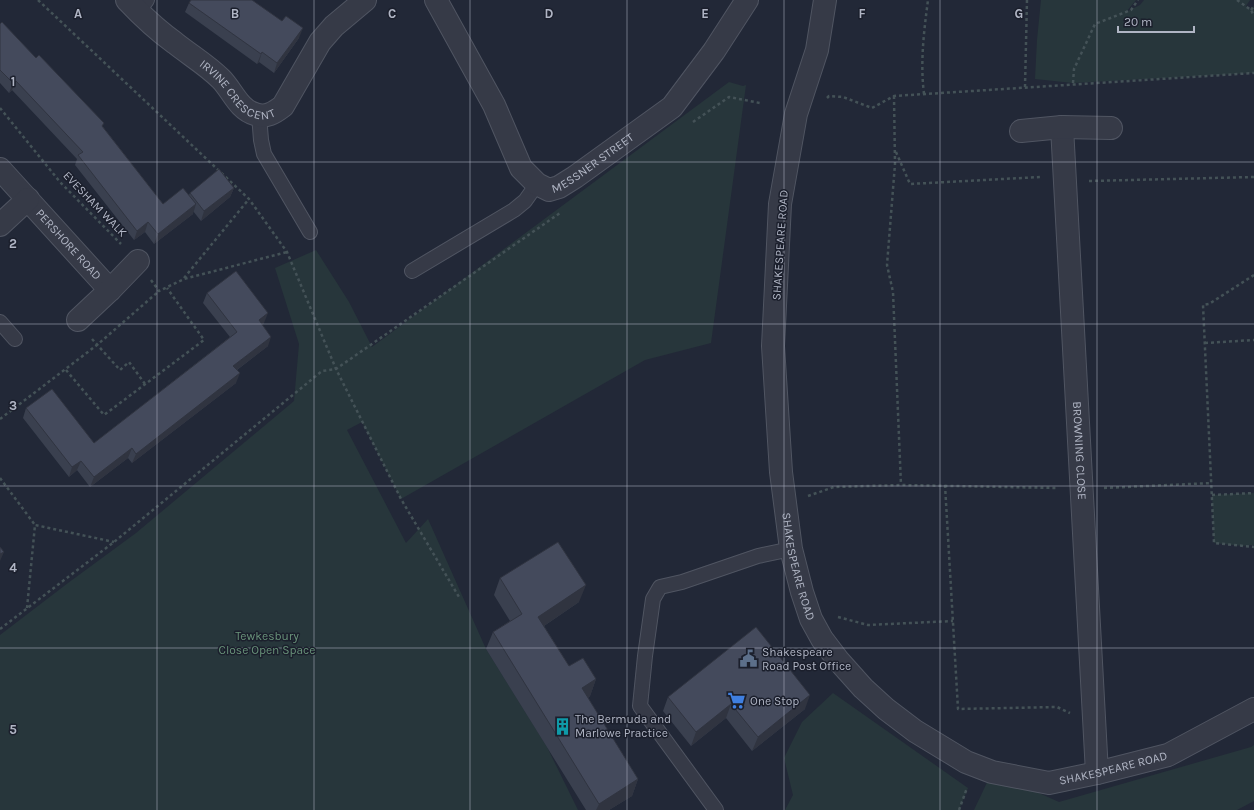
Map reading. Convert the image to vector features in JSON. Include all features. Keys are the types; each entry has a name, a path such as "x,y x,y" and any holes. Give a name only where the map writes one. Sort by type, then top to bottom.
{"street":[{"name":"IRVINE CRESCENT","path":"137,4 151,25 213,71 228,86 246,110 254,114 265,116 274,113 283,106 320,42 334,26 365,0"},
{"name":"MESSNER STREET","path":"436,0 494,105 521,168 537,184 549,190 559,187 575,177 672,107 714,51 747,0"},
{"name":"SHAKESPEARE ROAD","path":"825,0 817,50 796,114 780,204 773,346 780,472 786,502 791,548 802,592 811,619 822,639 838,660 863,688 886,709 915,731 966,762 992,772 1048,783 1097,773 1168,755 1254,709"},
{"path":"1021,130 1062,127 1111,128"},
{"name":"BROWNING CLOSE","path":"1062,127 1097,773"},
{"name":"PERSHORE ROAD","path":"0,169 110,290"},
{"name":"PERSHORE ROAD","path":"0,225 28,200"},
{"name":"PERSHORE ROAD","path":"78,320 138,261"}],"lane":[{"path":"259,115 264,154 310,232"},
{"path":"412,272 514,210 525,201 537,184"},
{"path":"0,322 15,339"},
{"path":"716,810 640,706 653,599 660,587 682,582 758,556 791,548"}],"path":[{"path":"38,0 250,199 287,252 336,369 401,499 459,597"},
{"path":"924,94 922,82 922,46 928,0"},
{"path":"1025,87 1027,0"},
{"path":"1073,83 1074,69 1095,24 1131,10 1138,0"},
{"path":"1237,0 1251,10 1254,16"},
{"path":"1251,10 1254,6"},
{"path":"824,102 829,96 843,96 872,108 894,96 1073,83 1254,73"},
{"path":"894,96 895,164 887,265 893,292 901,484"},
{"path":"690,124 729,97 760,103"},
{"name":"EVESHAM WALK","path":"0,108 60,182 138,261 159,291"},
{"path":"184,278 250,199"},
{"path":"0,629 114,542 322,371 336,369 562,212"},
{"path":"0,419 97,346 159,291 184,278 287,252"},
{"path":"1254,274 1209,304 1203,305 1214,542 1254,547"},
{"path":"66,370 104,415 204,340 167,288"},
{"path":"1205,343 1254,340"},
{"path":"97,346 120,370 129,362 145,384"},
{"path":"0,478 35,525 114,542"},
{"path":"808,496 834,486 901,484 1082,489 1212,483"},
{"path":"945,485 958,709 1057,707 1094,724"},
{"path":"1212,495 1254,493"},
{"path":"27,609 35,525"},
{"path":"836,617 868,625 953,621"},
{"path":"959,810 968,788"}],"green space":[{"path":"1041,0 1136,0 1126,12 1140,5 1144,0 1250,0 1246,6 1251,10 1254,6 1254,73 1073,83 1035,79"},
{"name":"Tewkesbury Close Open Space","path":"729,82 743,86 746,85 711,343 645,360 401,499 362,422 347,430 406,543 428,519 486,649 547,747 578,810 0,810 0,635 136,533 294,401 299,344 275,268 316,250 349,302 372,347"},
{"path":"1254,493 1254,545 1242,546 1214,543 1212,495"},
{"path":"833,693 968,788 959,810 785,810 793,795 784,758 802,722"},
{"path":"1254,745 1254,801 1237,810 974,810 992,772 1059,802"}],"building":[{"path":"191,0 252,0 282,21 286,16 303,28 277,63 262,52 261,54 189,3"},
{"path":"2,22 36,58 39,55 104,123 102,126 163,204 183,188 196,204 158,234 148,222 137,231 78,155 83,152 16,81 13,83 0,70 0,24"},
{"path":"219,169 234,188 204,211 190,193"},
{"path":"236,271 268,313 259,320 271,337 233,366 240,373 136,454 132,448 94,477 81,461 72,467 26,408 52,389 94,443 237,332 207,293"},
{"path":"558,542 586,585 538,617 569,666 583,658 596,679 582,688 638,779 599,804 493,632 522,614 500,578"},
{"path":"0,547 4,552 0,554"},
{"name":"One Stop","path":"756,627 810,695 758,737 731,704 696,732 668,697"}],"place":[{"name":"Shakespeare Road Post Office","path":"749,659"},
{"name":"One Stop","path":"737,701"},
{"name":"The Bermuda and Marlowe Practice","path":"562,726"}]}
